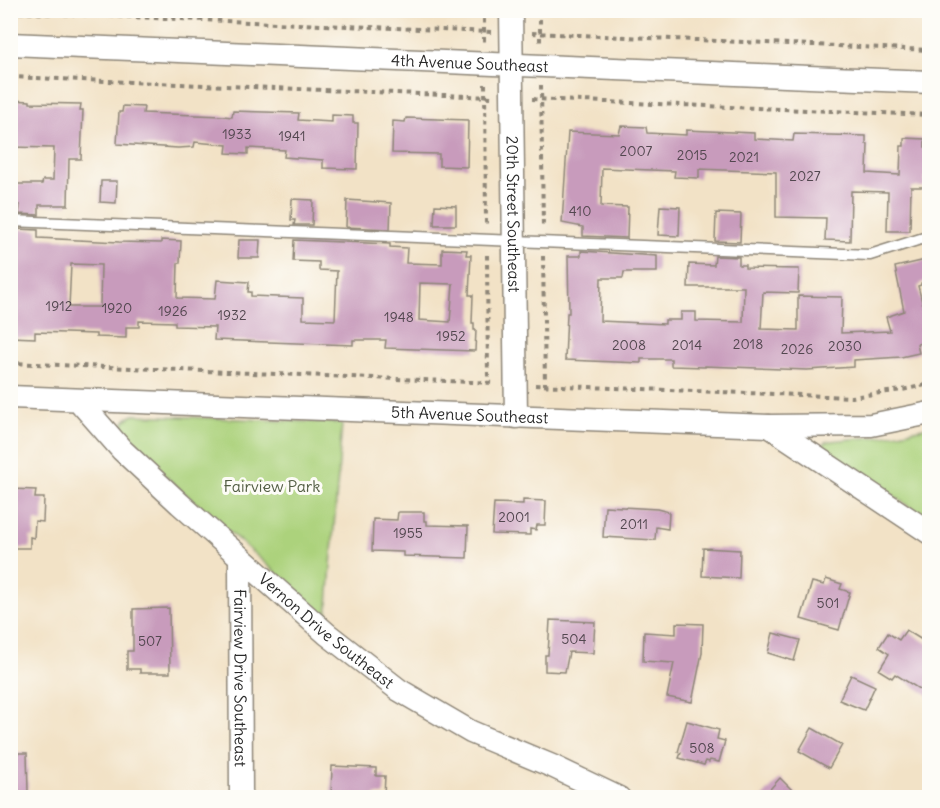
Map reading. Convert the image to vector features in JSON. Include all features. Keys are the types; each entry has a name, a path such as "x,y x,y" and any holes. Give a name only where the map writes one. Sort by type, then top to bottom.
{"street":[{"name":"20th Street Southeast","path":"511,10 516,417"},
{"name":"4th Avenue Southeast","path":"10,44 930,82"},
{"name":"5th Avenue Southeast","path":"10,397 769,426 871,425 930,413"},
{"name":"Vernon Drive Southeast","path":"79,400 123,450 240,558 327,634 399,690 471,732 552,766 619,798"},
{"path":"769,426 930,533"},
{"name":"Fairview Drive Southeast","path":"240,558 241,798"}],"lane":[{"path":"10,221 870,255 930,236"}],"path":[{"path":"484,10 484,51"},
{"path":"540,10 540,52"},
{"path":"10,12 498,32"},
{"path":"526,33 930,50"},
{"path":"10,77 498,98"},
{"path":"527,99 930,115"},
{"path":"10,363 501,383"},
{"path":"531,384 852,398 930,384"}],"green space":[{"name":"Fairview Park","path":"134,415 342,423 327,617 133,448 124,434 123,425 128,418"},
{"path":"929,427 929,520 821,447 830,441 884,436"}],"building":[{"path":"10,100 30,101 30,103 81,104 80,110 83,110 81,159 69,159 68,205 39,205 39,215 19,214 20,205 16,205 16,184 42,184 43,180 53,180 54,148 10,147"},
{"path":"123,106 144,107 143,113 232,117 233,111 299,113 298,120 332,122 332,115 353,116 353,123 358,123 357,169 323,168 323,160 284,157 285,150 248,148 248,154 226,153 227,145 195,142 194,147 178,148 117,144 119,112 122,112"},
{"path":"406,118 468,120 467,167 439,166 439,154 392,153 393,121 405,122"},
{"path":"621,126 646,127 647,133 686,135 686,130 754,133 754,139 793,141 794,134 866,136 867,173 900,175 901,146 904,146 904,138 925,139 925,147 929,147 928,177 925,177 925,187 911,187 910,231 887,231 888,192 851,191 850,241 825,240 826,218 776,217 776,172 699,169 699,178 674,177 675,171 602,168 601,206 628,207 627,238 583,236 583,227 562,223 568,132 619,134"},
{"path":"101,181 117,181 116,203 100,202"},
{"path":"292,199 313,200 312,225 294,225 295,220 291,220"},
{"path":"347,200 391,203 390,229 346,227"},
{"path":"435,205 456,206 456,225 434,225"},
{"path":"660,206 680,207 679,236 658,235"},
{"path":"716,213 741,214 740,242 715,241"},
{"path":"18,229 38,230 38,238 161,243 161,240 181,241 177,298 215,299 217,280 249,282 248,292 251,292 251,296 303,298 303,319 335,320 337,271 319,270 319,262 293,261 294,240 390,244 390,247 407,248 406,263 442,264 442,249 467,250 466,255 471,255 469,295 473,295 472,323 476,330 475,351 385,348 386,340 353,340 353,345 214,340 215,327 175,326 175,322 139,321 139,327 126,327 126,338 96,337 96,334 35,332 35,338 10,337 10,286 15,280","holes":["71,264 101,265 100,307 69,307","420,283 453,284 450,322 419,320"]},
{"path":"239,240 260,240 259,258 238,258"},
{"path":"581,251 657,256 657,272 624,272 623,278 601,278 600,321 665,324 665,320 681,320 681,312 696,312 696,321 743,322 744,287 688,287 689,264 714,265 715,256 739,257 739,265 745,265 745,268 799,269 798,293 763,292 761,329 798,330 798,296 842,297 841,333 890,331 886,317 904,311 895,267 930,259 930,280 918,286 930,341 917,344 919,353 901,357 854,360 854,367 807,370 671,366 671,359 641,359 641,363 565,360 567,313 569,313 568,256 581,256"},
{"path":"10,489 36,490 35,498 44,498 43,522 35,521 34,538 30,537 30,548 10,548"},
{"path":"523,500 546,501 545,525 537,525 536,530 530,529 530,535 492,534 494,503 523,504"},
{"path":"605,506 657,509 669,512 668,529 656,527 655,540 603,537"},
{"path":"398,512 424,512 424,521 427,521 427,525 468,526 467,558 403,556 403,552 372,551 373,519 397,520"},
{"path":"703,548 740,550 739,578 702,576"},
{"path":"826,579 842,584 840,589 850,592 839,630 801,619 812,582 824,585"},
{"path":"169,608 170,673 140,673 140,669 127,669 127,651 133,651 133,609"},
{"path":"550,620 595,622 593,653 569,652 565,672 545,671"},
{"path":"676,623 703,624 702,653 692,702 667,697 674,663 643,661 644,632 676,634"},
{"path":"906,630 930,645 930,696 895,674 892,678 879,670 889,654 879,647 888,633 899,640"},
{"path":"773,633 800,640 794,661 768,653"},
{"path":"851,675 875,686 864,710 839,700"},
{"path":"687,721 719,730 717,739 725,741 719,762 710,760 704,765 679,758 681,753 678,752"},
{"path":"812,728 842,745 829,768 799,751"},
{"path":"10,753 27,753 28,792 10,792"},
{"path":"332,766 376,768 376,776 385,776 384,795 375,795 375,798 331,798"},
{"path":"780,778 800,798 762,798"}]}
